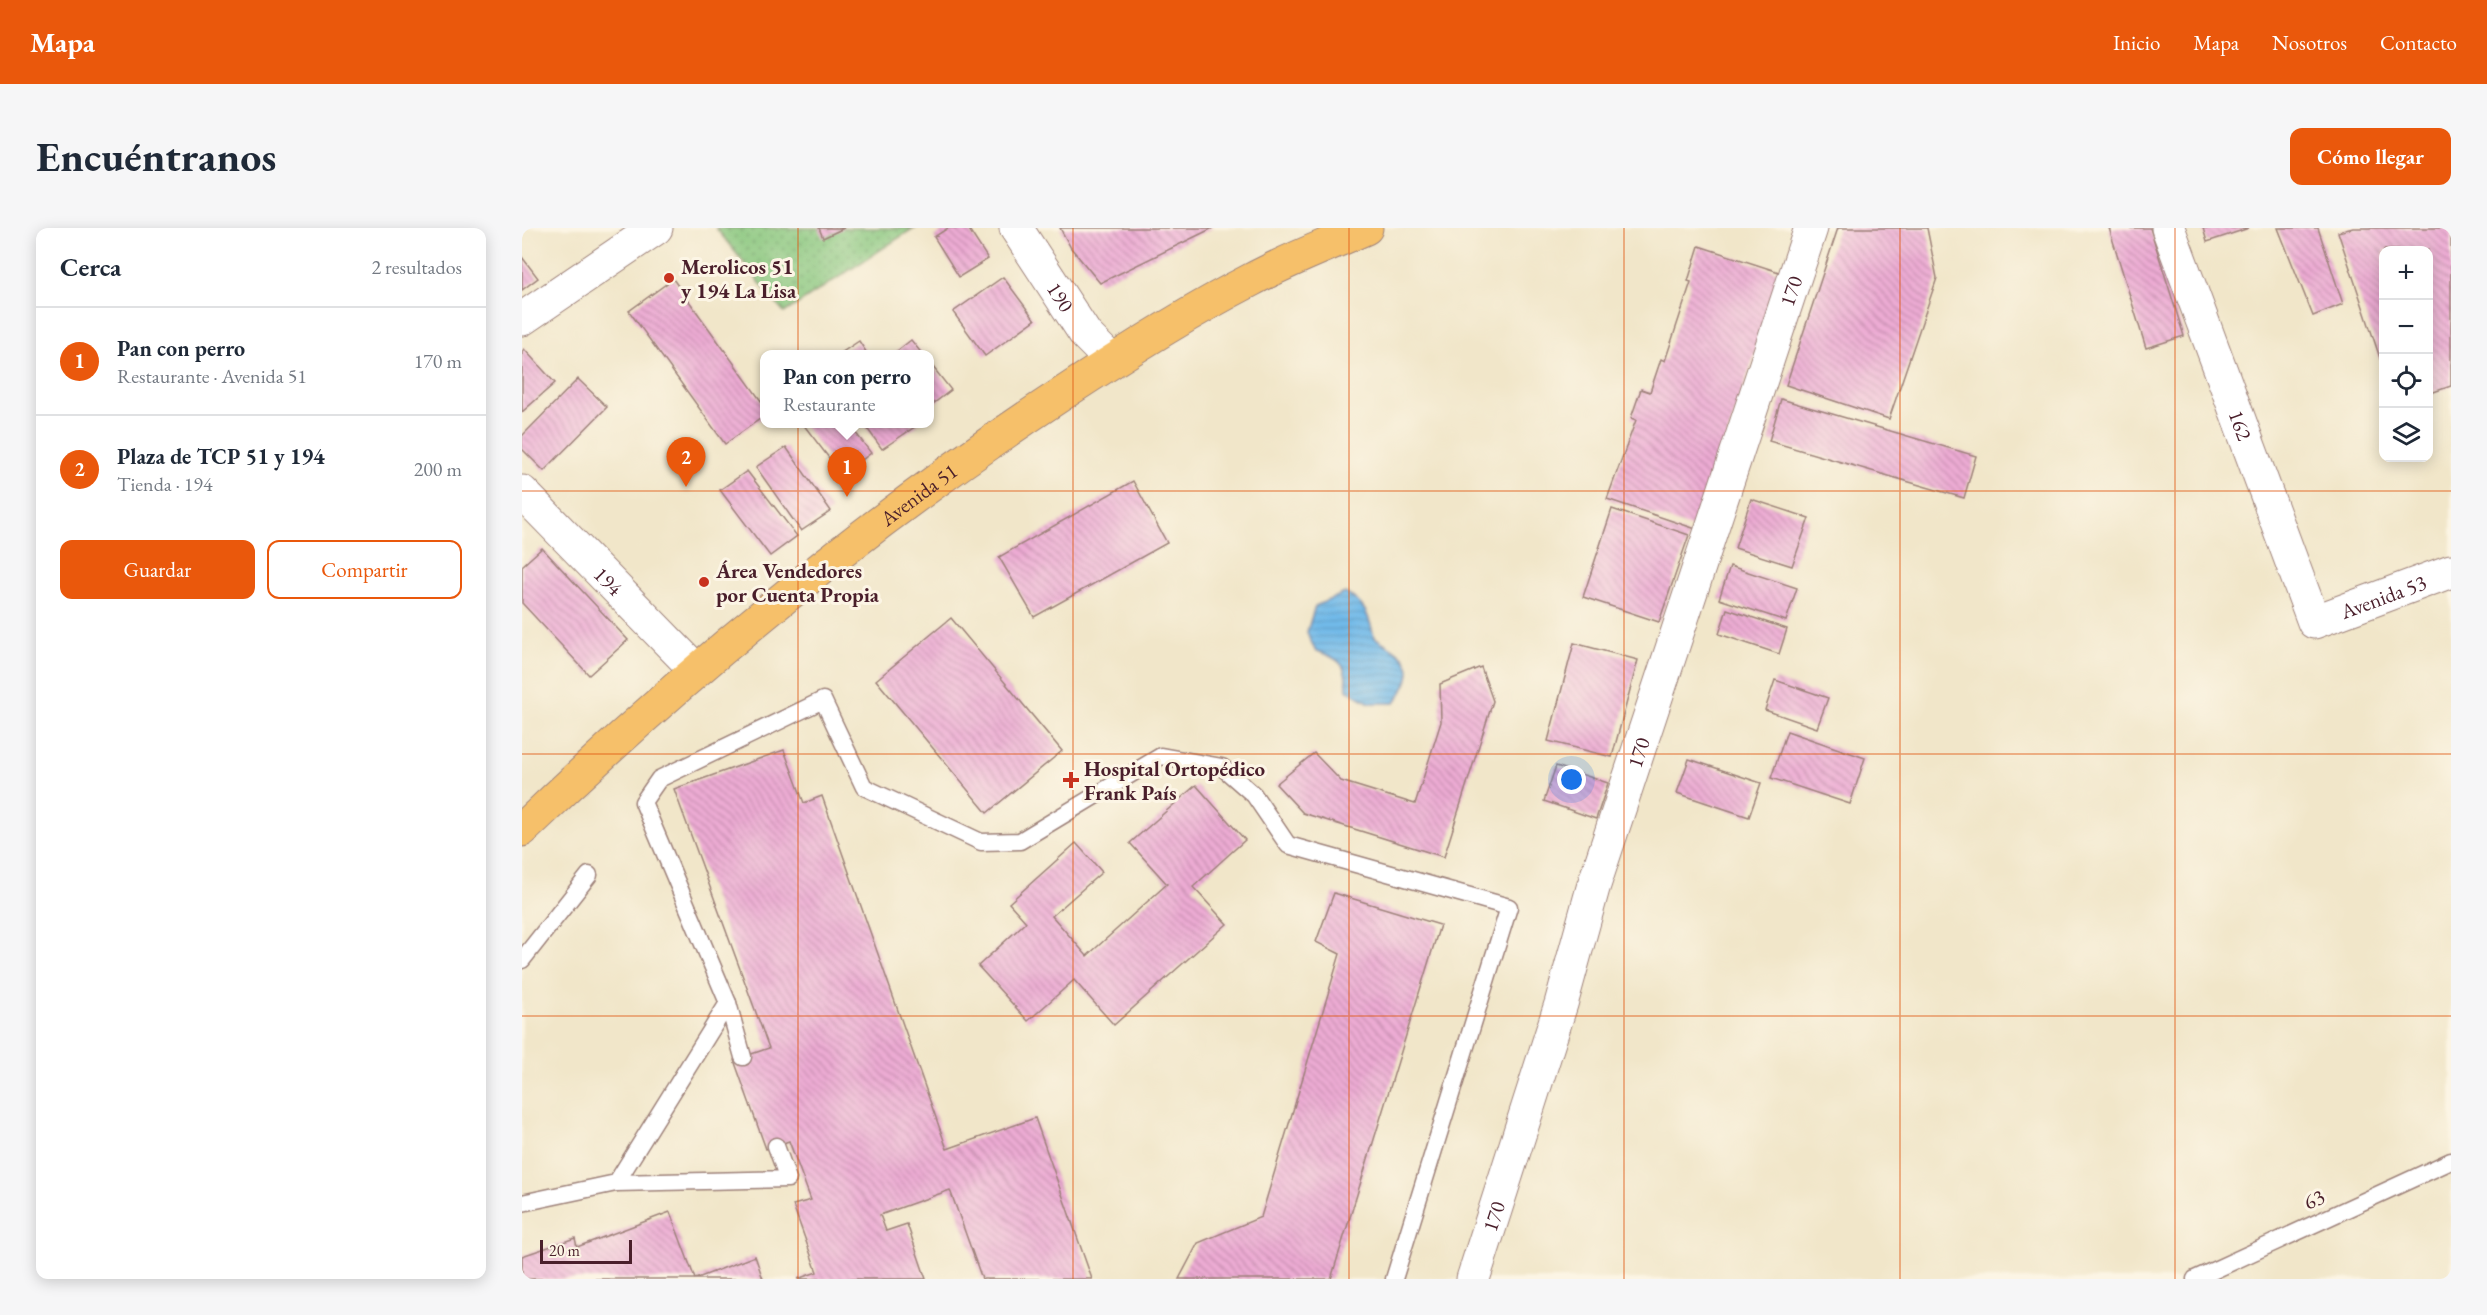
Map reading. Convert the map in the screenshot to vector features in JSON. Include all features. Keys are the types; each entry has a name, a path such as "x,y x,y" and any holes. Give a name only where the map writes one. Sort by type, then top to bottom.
{"main road":[{"name":"Avenida 51","path":"522,830 627,731 696,670 884,517 973,452 1112,361 1251,280 1366,228"}],"street":[{"path":"522,319 656,228"},
{"name":"190","path":"1016,228 1086,335 1112,361"},
{"name":"170","path":"1473,1279 1561,1004 1593,888 1811,228"},
{"name":"162","path":"2168,228 2314,622"},
{"name":"194","path":"522,492 696,670"},
{"name":"Avenida 53","path":"2314,622 2451,571"}],"lane":[{"path":"743,1058 728,1004 643,802 659,779 823,700 864,788 981,842 1020,841 1161,756 1222,766 1254,795 1288,844 1509,907 1394,1279"},
{"path":"522,960 588,875"},
{"path":"616,1183 728,1004"},
{"path":"522,1203 616,1183 788,1179 776,1146"},
{"name":"63","path":"2195,1279 2451,1161"}],"green space":[{"path":"716,228 914,228 784,313"}],"water":[{"path":"1345,593 1362,606 1374,637 1396,651 1407,664 1408,680 1395,703 1370,703 1347,690 1346,673 1340,663 1315,650 1307,632 1315,606"}],"building":[{"path":"819,228 844,228 823,238"},
{"path":"948,228 968,228 988,259 959,277 934,237"},
{"path":"1060,228 1213,228 1100,283 1071,248"},
{"path":"1838,228 1927,228 1937,278 1889,419 1786,385"},
{"path":"2109,228 2150,228 2184,336 2146,348"},
{"path":"2203,228 2249,228 2207,242"},
{"path":"2278,228 2318,228 2343,304 2313,316"},
{"path":"2353,228 2451,228 2451,386 2433,392 2433,246 2379,246 2379,355 2338,232"},
{"path":"1699,246 1782,273 1696,529 1607,499 1636,420 1631,418 1641,389 1650,392 1661,359 1665,361 1691,282 1688,281"},
{"path":"522,257 538,278 522,290"},
{"path":"1003,277 1035,320 985,356 953,312"},
{"path":"673,279 760,399 760,419 725,444 629,311"},
{"path":"911,340 919,350 898,350"},
{"path":"859,341 865,350 846,350"},
{"path":"524,349 555,383 522,412 522,352"},
{"path":"934,368 951,390 934,403"},
{"path":"578,379 607,407 544,471 522,449 522,436"},
{"path":"1781,399 1976,456 1964,498 1769,441"},
{"path":"806,428 852,428 871,453 842,475"},
{"path":"867,428 913,428 882,449"},
{"path":"786,447 831,511 801,531 756,467"},
{"path":"747,471 797,536 770,556 720,490"},
{"path":"1133,481 1167,543 1034,617 999,557"},
{"path":"1751,499 1809,518 1792,566 1735,548"},
{"path":"1612,509 1689,535 1659,622 1583,597"},
{"path":"542,548 628,640 589,675 522,603 522,566"},
{"path":"1730,566 1797,588 1786,621 1719,599"},
{"path":"1727,609 1787,629 1779,654 1719,634"},
{"path":"951,618 1062,751 987,813 876,680"},
{"path":"1574,643 1638,660 1612,757 1548,741"},
{"path":"1481,667 1493,701 1444,857 1303,813 1276,784 1314,753 1341,781 1415,804 1441,722 1440,684"},
{"path":"1775,680 1828,698 1817,728 1765,710"},
{"path":"1787,731 1865,758 1850,804 1771,778"},
{"path":"784,750 804,803 822,796 947,1149 1035,1118 1092,1279 982,1279 950,1190 880,1215 886,1231 907,1224 926,1279 797,1279 817,1272 793,1205 811,1200 789,1141 766,1149 734,1060 769,1048 674,789"},
{"path":"1689,759 1761,783 1749,817 1677,793"},
{"path":"1556,766 1608,783 1596,819 1544,801"},
{"path":"1196,785 1245,840 1193,887 1227,924 1114,1025 1074,980 1028,1021 978,966 1026,922 1009,903 1076,843 1102,872 1052,916 1087,956 1167,884 1130,843"},
{"path":"1334,893 1440,925 1331,1279 1179,1279 1198,1243 1261,1217 1340,954 1316,942"},
{"path":"670,1212 695,1279 522,1279 522,1256 575,1238 577,1247"},
{"path":"755,1256 763,1279 695,1279"}],"place":[{"name":"Merolicos 51 y 194 La Lisa","path":"669,278"},
{"name":"Plaza de TCP 51 y 194","path":"686,487"},
{"name":"Pan con perro","path":"847,497"},
{"name":"Área Vendedores por Cuenta Propia","path":"704,582"},
{"name":"Hospital Ortopédico Frank País","path":"1071,780"}]}
